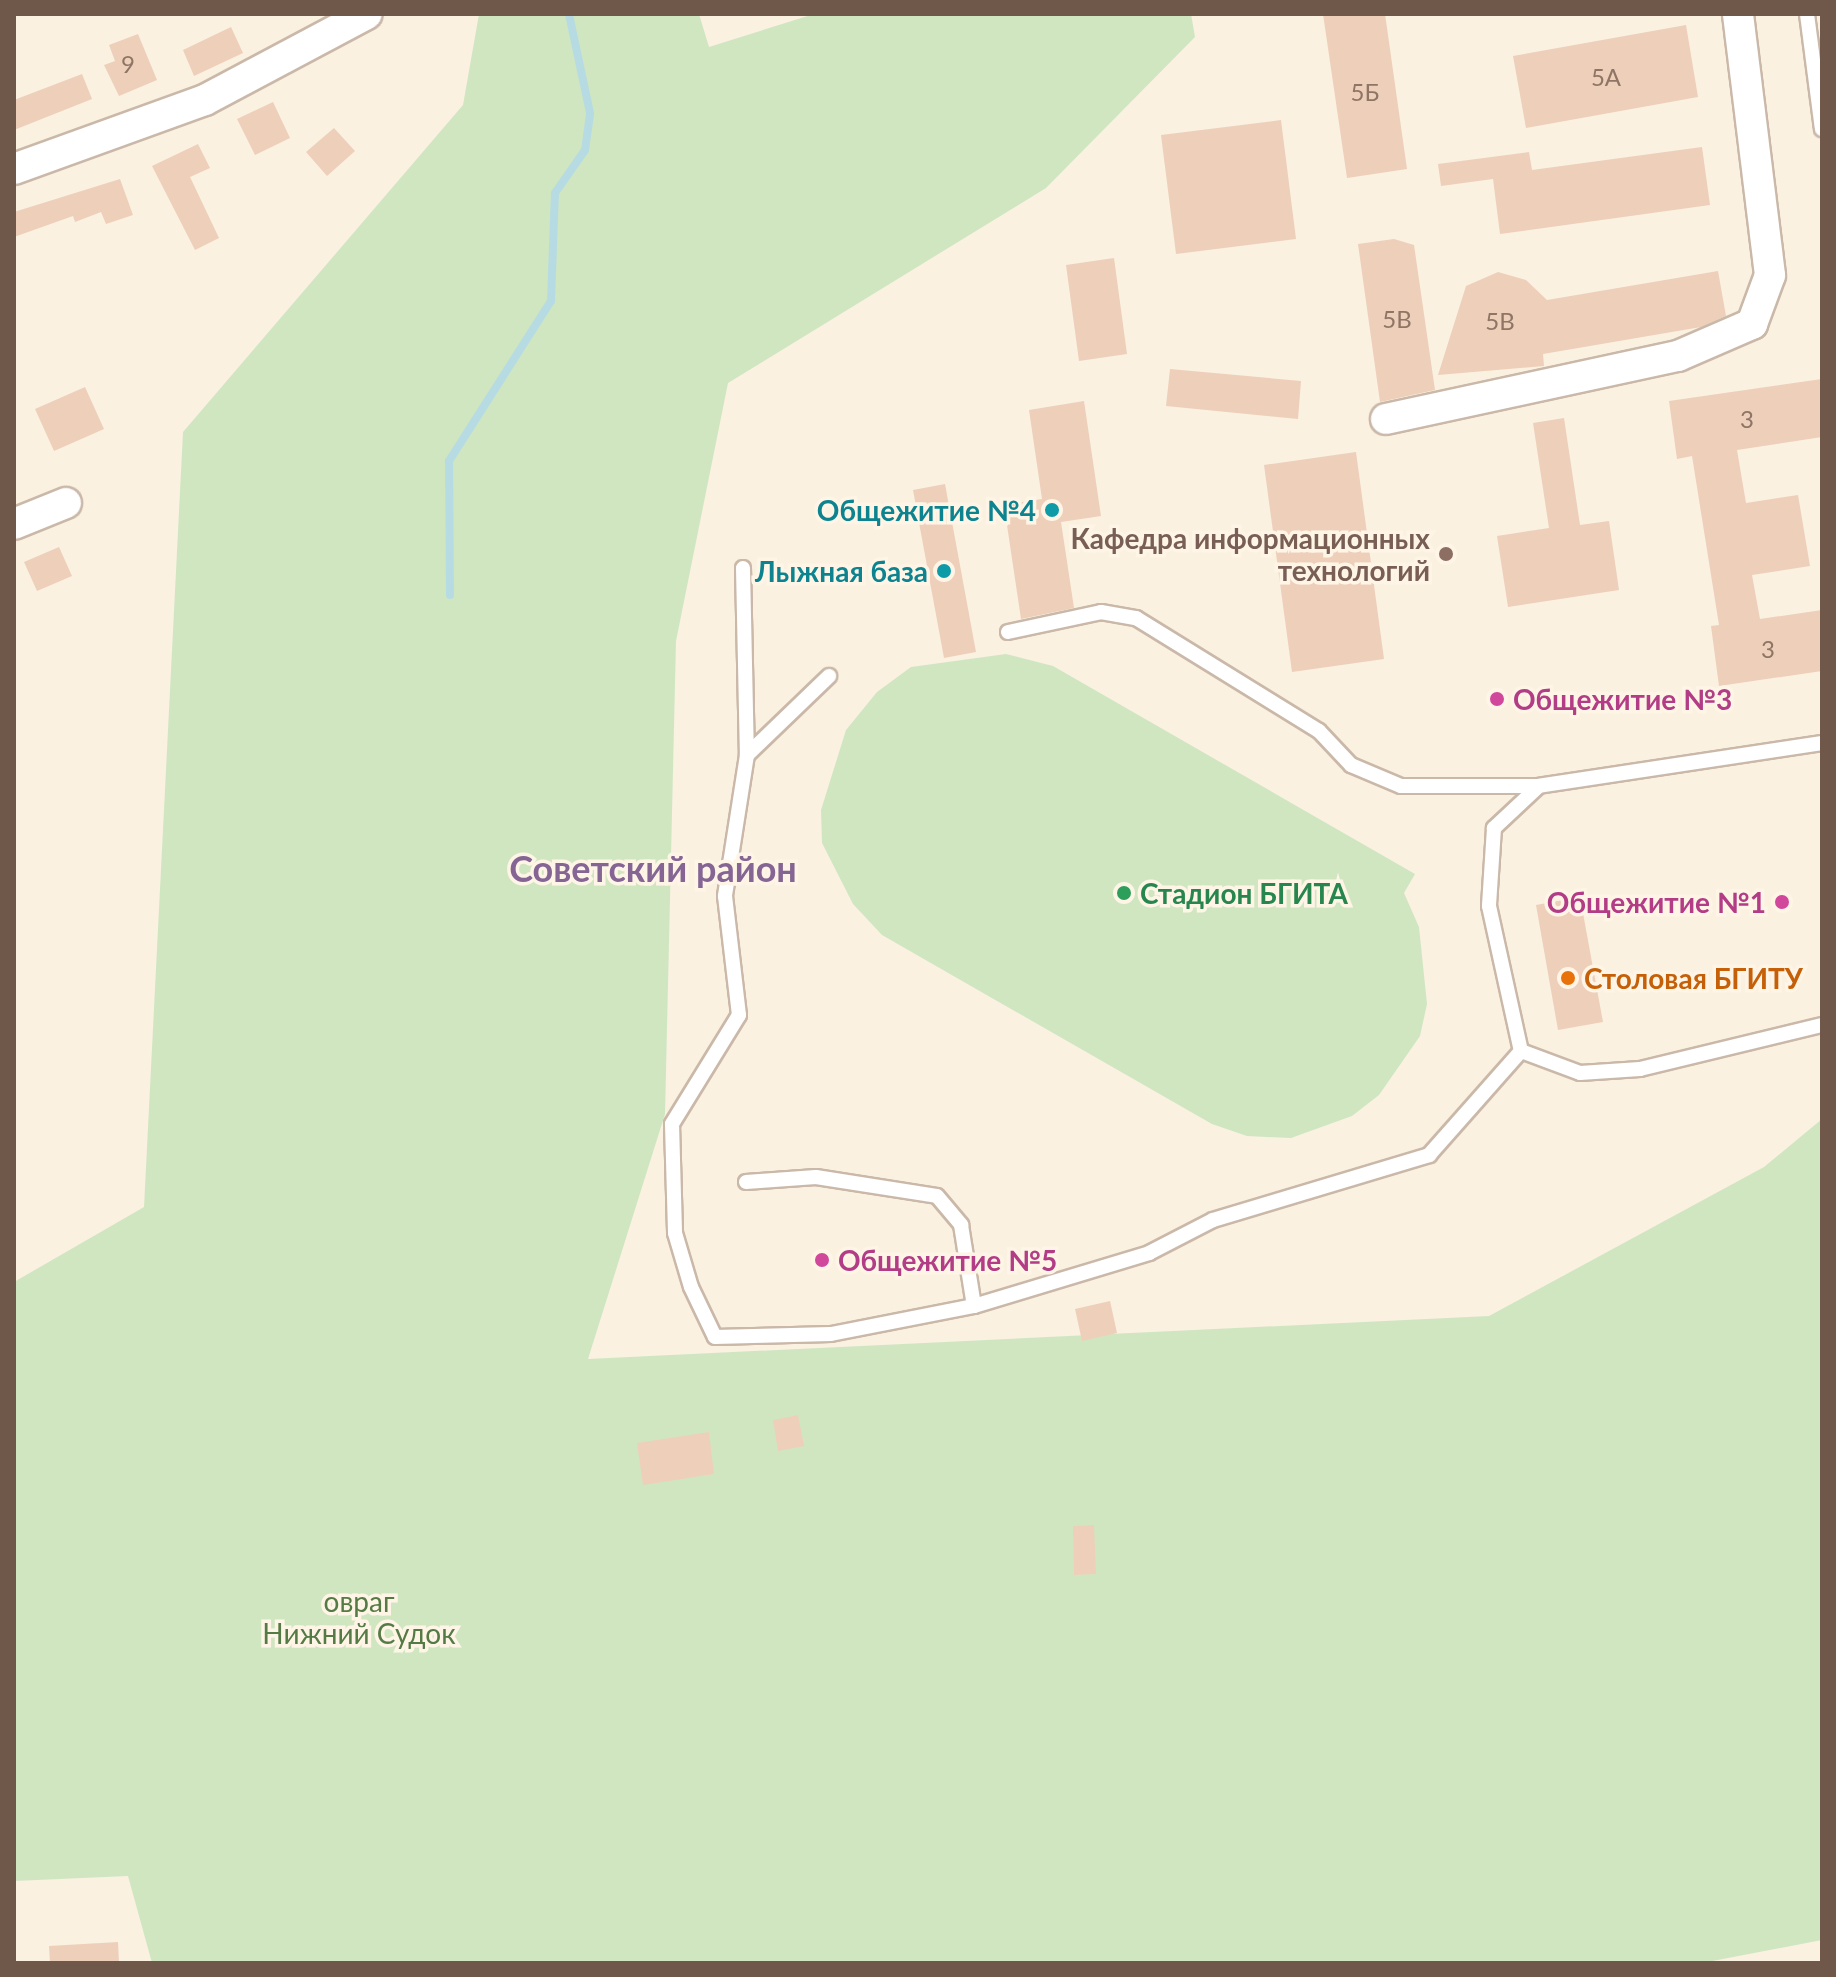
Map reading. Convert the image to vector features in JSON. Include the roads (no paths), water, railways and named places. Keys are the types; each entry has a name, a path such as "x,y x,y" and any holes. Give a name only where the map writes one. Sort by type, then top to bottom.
{"street":[{"path":"14,169 205,100 367,14"},
{"path":"1386,419 1678,356 1752,324 1770,275 1738,14"},
{"path":"14,524 66,503"}],"lane":[{"path":"1807,14 1822,129"},
{"path":"743,568 747,755 725,896 739,1015 672,1124 675,1233 691,1287 715,1337 831,1334 974,1306 1149,1253 1213,1220 1429,1155 1521,1051"},
{"path":"1008,632 1101,612 1136,618 1319,731 1351,765 1401,786 1539,786 1822,743"},
{"path":"747,755 829,676"},
{"path":"1521,1051 1490,890 1494,828 1539,786"},
{"path":"1521,1051 1580,1073 1640,1069 1822,1025"},
{"path":"746,1182 816,1177 937,1196 961,1225 974,1306"}],"waterway":[{"path":"450,595 449,461 551,301 555,193 585,150 590,113 569,14"}],"place":[{"name":"Общежитие №4","path":"1052,510"},
{"name":"Кафедра информационных технологий","path":"1446,554"},
{"name":"Лыжная база","path":"944,571"},
{"name":"Общежитие №3","path":"1497,699"},
{"name":"Стадион БГИТА","path":"1124,893"},
{"name":"Общежитие №1","path":"1782,902"},
{"name":"Столовая БГИТУ","path":"1568,978"},
{"name":"Общежитие №5","path":"822,1260"}],"district":[{"name":"Советский район","path":"653,869"}],"park label":[{"name":"овраг Нижний Судок","path":"359,1617"}]}
